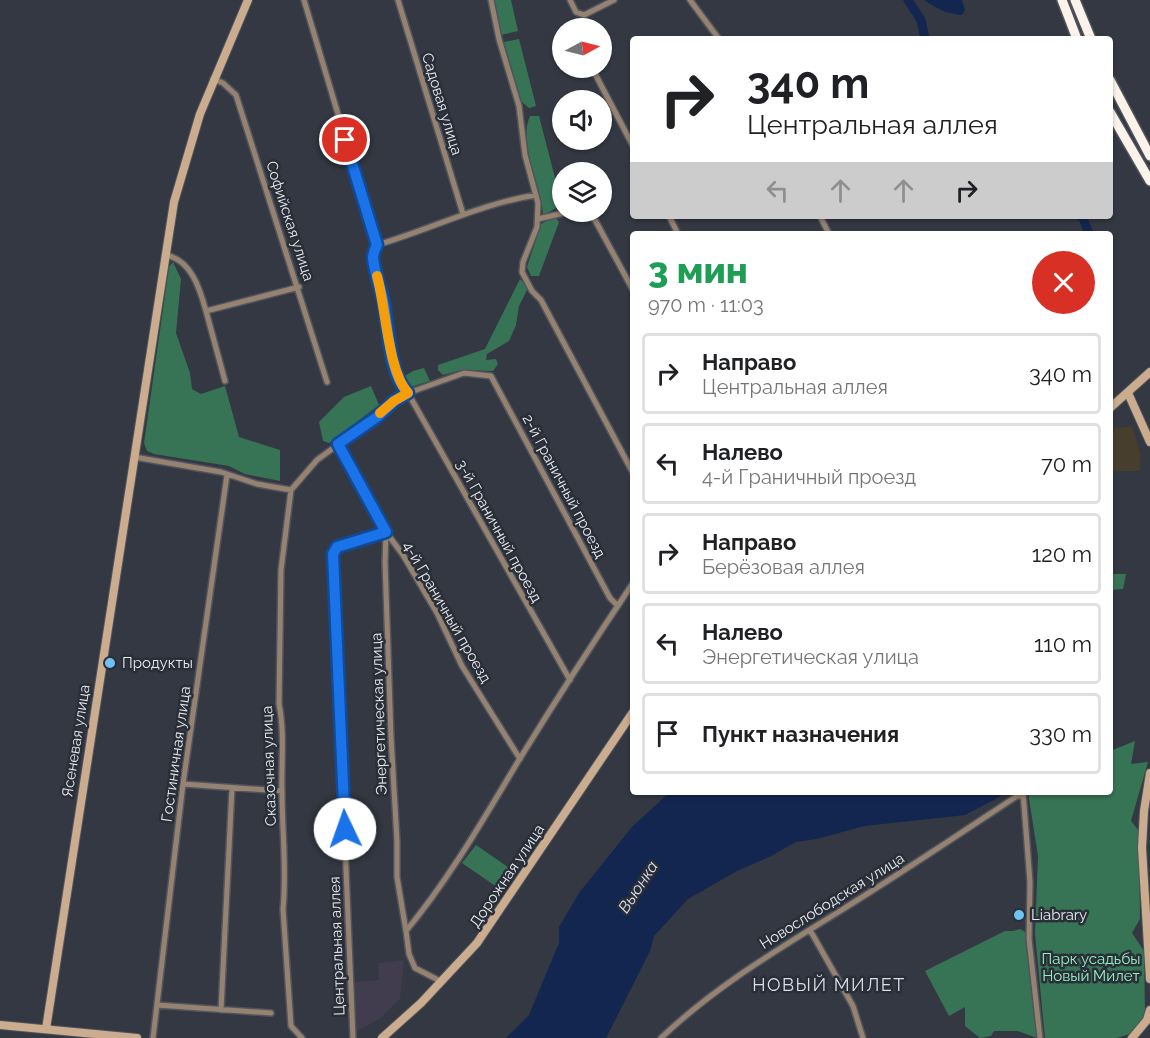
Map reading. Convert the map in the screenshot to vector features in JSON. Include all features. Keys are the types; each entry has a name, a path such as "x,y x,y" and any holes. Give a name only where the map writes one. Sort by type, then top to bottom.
{"highway":[{"path":"1062,0 1076,36"},
{"path":"1075,0 1090,36"},
{"path":"1113,86 1150,156"},
{"path":"1113,117 1150,181"}],"main road":[{"name":"Ясеневая улица","path":"46,1029 165,255 178,184 213,79 248,0"},
{"path":"1113,406 1150,372"},
{"path":"1128,393 1150,442"},
{"name":"Дорожная улица","path":"382,1038 442,982 477,943 630,716"},
{"path":"1150,773 1144,811 1142,848 1150,979"},
{"path":"1132,1038 1147,1020 1150,1010"},
{"path":"0,1025 137,1038"}],"street":[{"path":"134,457 227,474 257,484 291,490 317,460 377,417 394,401 408,393 403,388 394,365 384,302 373,255 377,245 304,0"},
{"name":"Садовая улица","path":"398,0 463,214"},
{"path":"491,0 499,39 519,106 525,155 536,195 537,227 523,262 522,272 532,291 541,300 630,467"},
{"path":"570,0 579,15 584,15 614,0"},
{"path":"690,0 717,36"},
{"path":"597,78 630,140"},
{"name":"Софийская улица","path":"213,79 232,90 236,95 327,382"},
{"path":"377,245 408,236 492,204 536,195"},
{"path":"538,219 552,216"},
{"path":"597,222 630,284"},
{"path":"165,255 180,261 200,287 225,381"},
{"path":"206,311 298,287"},
{"name":"2-й Граничный проезд","path":"408,393 464,373 491,376 605,588 618,606"},
{"name":"3-й Граничный проезд","path":"408,393 570,680"},
{"name":"4-й Граничный проезд","path":"338,444 386,532 403,555 437,613 462,666 520,759"},
{"name":"Гостиничная улица","path":"153,1038 183,784 227,474"},
{"name":"Сказочная улица","path":"291,490 281,570 279,704 282,717 285,891 283,909 291,1026 302,1038"},
{"name":"Энергетическая улица","path":"386,532 397,877 409,954 415,968 442,982"},
{"name":"Центральная аллея","path":"353,1038 333,554 337,547 386,532"},
{"path":"406,931 423,911 470,842 520,759 630,588"},
{"path":"183,784 282,791"},
{"path":"221,1010 232,788"},
{"name":"Новослободская улица","path":"661,1038 707,997 765,957 1020,795"},
{"path":"1023,795 1030,882 1029,939 1040,1038"},
{"path":"810,930 853,1006 863,1038"},
{"path":"157,1005 271,1013"}],"shaded area":[{"path":"1132,426 1140,452 1140,471 1113,471 1113,429"},
{"path":"404,960 400,999 382,1017 356,1032 354,982 379,980 378,963"}],"green space":[{"path":"494,0 511,0 518,31 501,35"},
{"path":"519,39 536,106 529,108 521,101 504,42"},
{"path":"530,116 539,116 552,166 552,210 543,215 542,203 528,152 527,127"},
{"path":"552,218 552,222 559,222 539,276 531,276 527,267 541,224"},
{"path":"173,262 181,279 176,333 190,373 192,389 201,394 225,386 239,437 280,450 280,481 245,474 229,466 147,451 144,443 169,267"},
{"path":"520,279 528,288 519,306 516,325 509,341 487,354 486,360 496,359 498,364 493,371 462,370 443,375 438,370 438,365 485,349"},
{"path":"424,368 430,381 407,388 403,377"},
{"path":"371,386 379,405 329,443 323,441 319,422 344,397"},
{"path":"1113,574 1126,574 1123,589 1113,590"},
{"name":"Парк усадьбы Новый Милет","path":"1135,741 1131,764 1148,762 1131,821 1139,831 1140,919 1132,933 1144,951 1145,1014 1136,1032 1117,1038 1045,1038 1035,934 1038,856 1028,795 1113,795 1113,750"},
{"path":"476,845 515,872 504,892 462,863"},
{"path":"1020,929 1027,933 1037,1038 1018,1031 994,1031 991,1036 980,1038 965,1026 965,1007 949,1016 925,971 1005,931"}],"water":[{"path":"924,0 962,0 965,10 962,15 951,13"},
{"path":"667,795 1002,795 965,815 864,826 817,839 796,842 737,871 688,899 654,936 650,951 606,1038 506,1038 529,1015 559,943 559,927 579,893 632,827"}],"waterway":[{"name":"Вьюнка","path":"908,0 921,20 924,36"},
{"name":"Вьюнка","path":"1083,219 1088,231"}],"slow traffic":[{"path":"377,276 384,302 394,365 403,388 408,393 380,413"}],"place":[{"name":"Продукты","path":"110,663"},
{"name":"Liabrary","path":"1019,915"}],"district":[{"name":"НОВЫЙ МИЛЕТ","path":"829,984"}],"route":[{"path":"345,140 377,245 373,255 384,302 394,365 403,388 408,393 338,444 386,532 337,547 333,554 345,829"}]}
